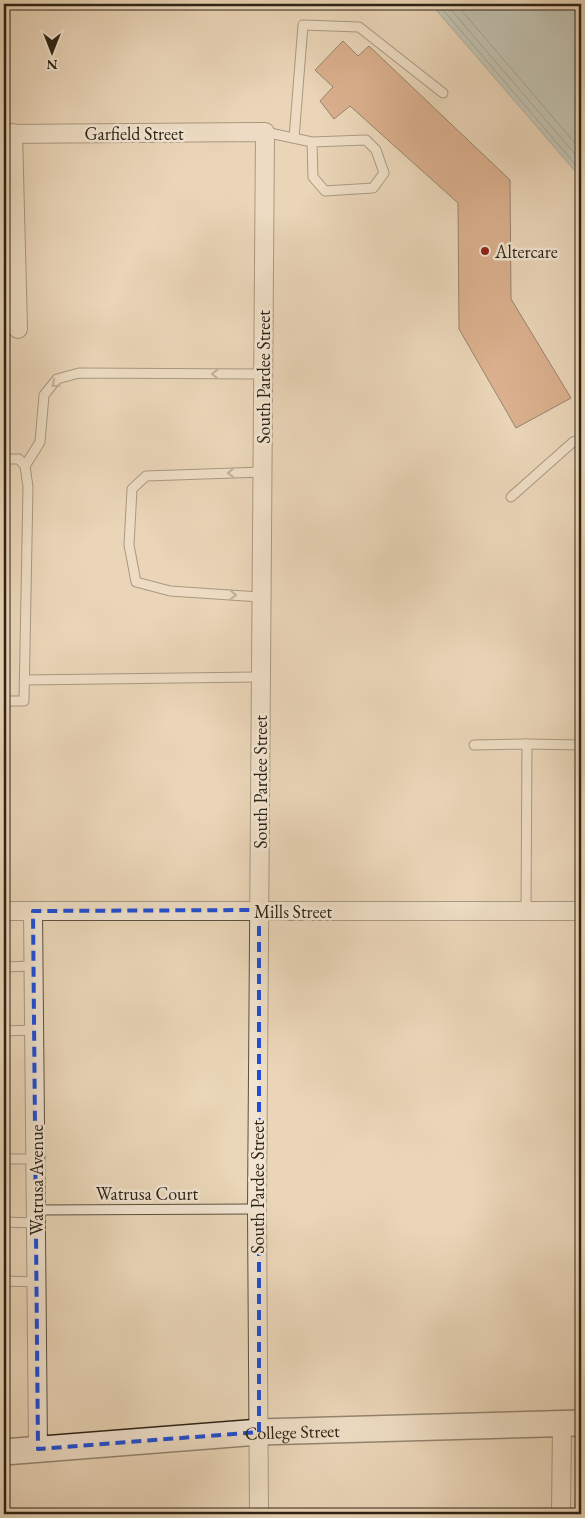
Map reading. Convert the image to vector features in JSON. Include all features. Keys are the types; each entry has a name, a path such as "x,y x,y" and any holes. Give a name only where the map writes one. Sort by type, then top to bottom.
{"main road":[{"name":"College Street","path":"4,1452 259,1432 572,1423"}],"street":[{"name":"Garfield Street","path":"9,134 265,132"},
{"name":"South Pardee Street","path":"259,1514 257,1209 265,132"},
{"path":"9,134 18,329"},
{"name":"Mills Street","path":"4,911 581,911"},
{"name":"Watrusa Avenue","path":"33,911 38,1449"},
{"path":"561,1514 572,1423"}],"lane":[{"path":"294,138 303,25 359,27 443,92"},
{"path":"265,132 312,142 366,140 376,150 384,173 373,188 325,191 313,177 312,142"},
{"path":"25,466 40,442 44,394 57,379 79,374 263,374"},
{"path":"512,497 574,442 581,439"},
{"path":"4,459 19,459 25,466 28,478 24,701 4,701"},
{"path":"261,596 170,591 136,582 129,545 132,489 146,476 262,472"},
{"path":"24,680 261,677"},
{"path":"526,911 527,744"},
{"path":"474,745 581,745"},
{"path":"4,967 34,966"},
{"path":"4,1031 34,1030"},
{"path":"4,1159 36,1159"},
{"name":"Watrusa Court","path":"4,1222 36,1216 257,1209"},
{"path":"4,1282 36,1282"}],"highlighted area":[{"path":"259,910 259,1432 38,1449 33,911"}],"water":[{"path":"431,4 581,4 581,178"}],"building":[{"name":"Altercare","path":"343,41 358,56 369,46 510,180 511,299 571,398 516,428 459,329 458,203 350,106 334,119 320,101 333,87 315,70"}],"place":[{"name":"Altercare","path":"485,251"}]}
